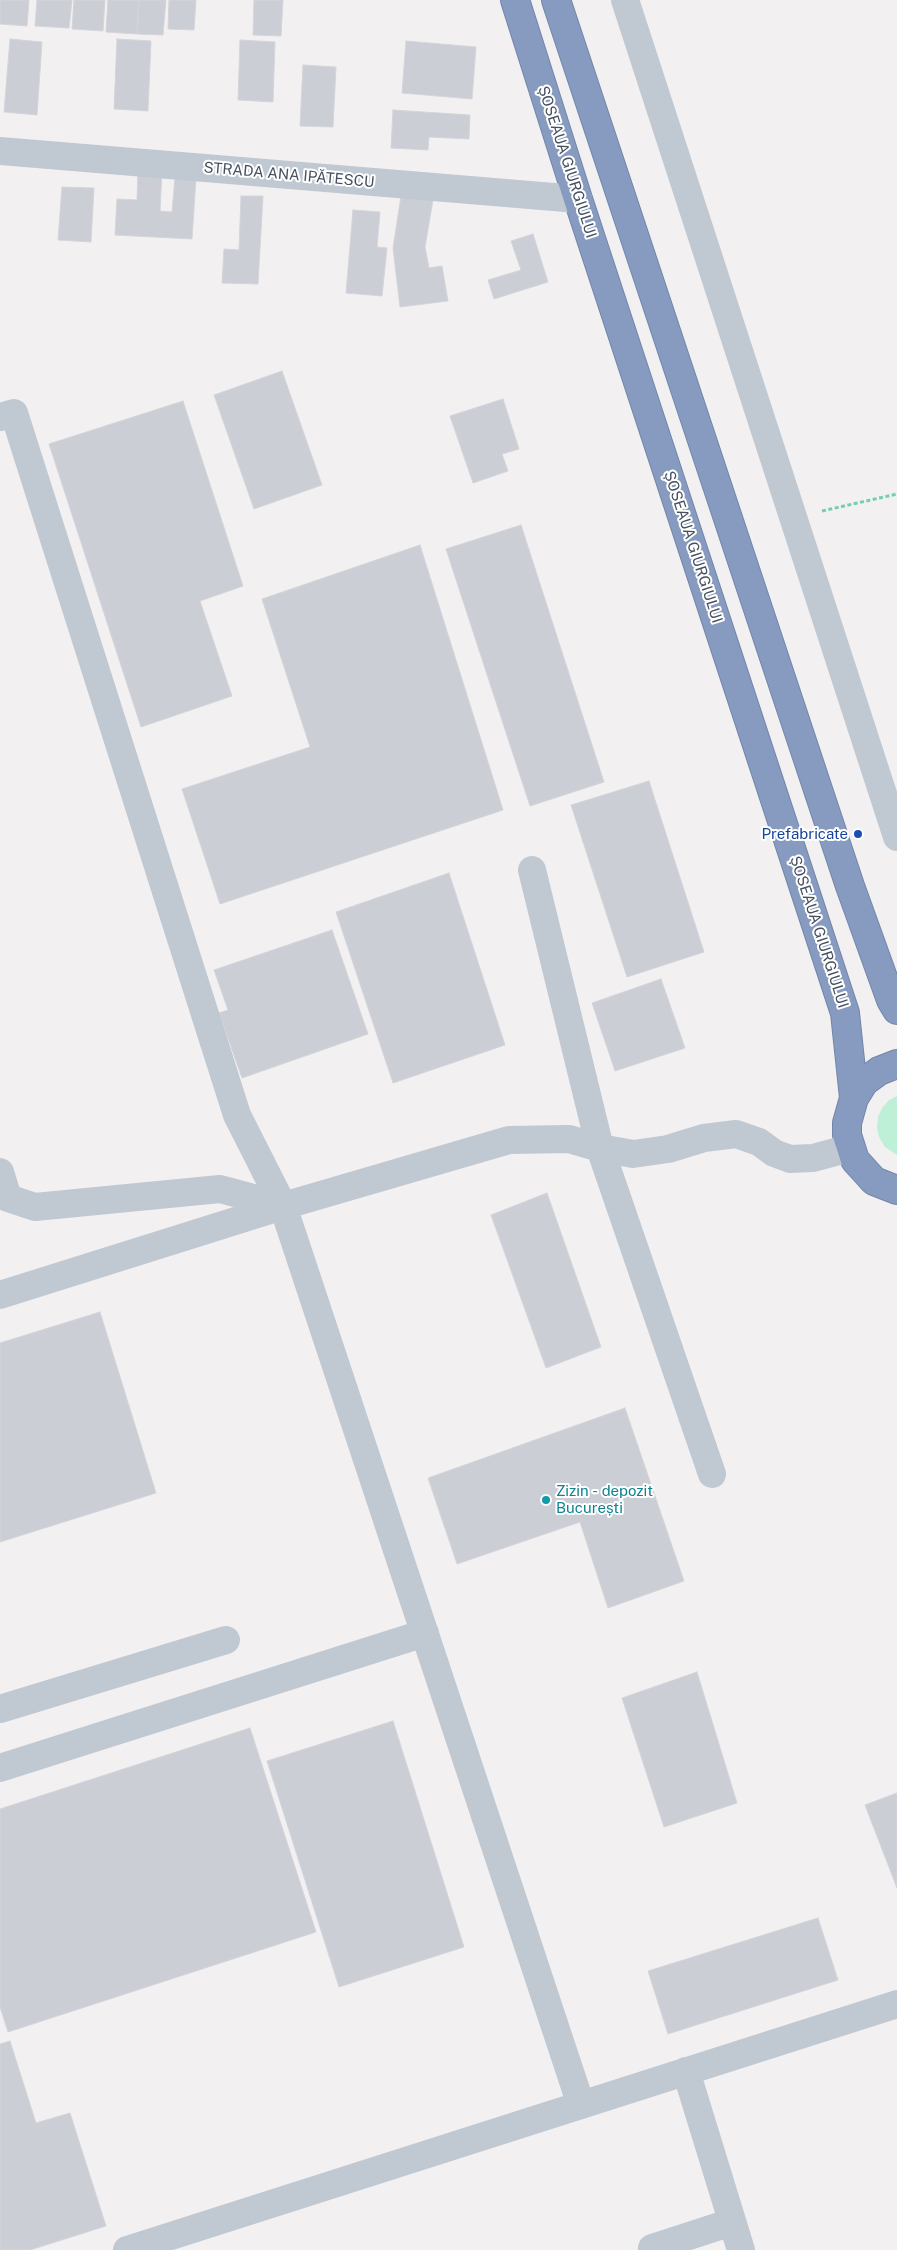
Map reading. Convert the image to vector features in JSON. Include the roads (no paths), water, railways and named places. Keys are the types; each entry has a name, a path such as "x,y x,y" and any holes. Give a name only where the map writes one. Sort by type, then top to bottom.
{"highway":[{"name":"ȘOSEAUA GIURGIULUI","path":"515,0 578,199 845,1013 854,1098"},
{"path":"556,0 847,878 895,1001"},
{"name":"ȘOSEAUA GIURGIULUI","path":"894,1194 874,1181 854,1160 850,1148 847,1122 854,1098 864,1082 879,1071 897,1064"}],"street":[{"path":"625,0 897,837"},
{"name":"STRADA ANA IPĂTESCU","path":"0,151 578,199"},
{"path":"0,417 14,413 237,1115 283,1206 581,2105"},
{"path":"532,870 600,1148 712,1474"},
{"path":"0,1295 283,1206 509,1140 569,1139 600,1148 633,1154 668,1149 704,1138 736,1134 759,1142 774,1153 790,1159 813,1158 850,1148"},
{"path":"0,1172 8,1198 35,1207 220,1188 283,1206"},
{"path":"0,1768 425,1633"},
{"path":"0,1709 226,1640"},
{"path":"127,2250 897,2004"},
{"path":"686,2071 741,2250"},
{"path":"652,2248 732,2222"}],"place":[{"name":"Prefabricate","path":"858,834"},
{"name":"Zizin - depozit București","path":"546,1500"}]}
